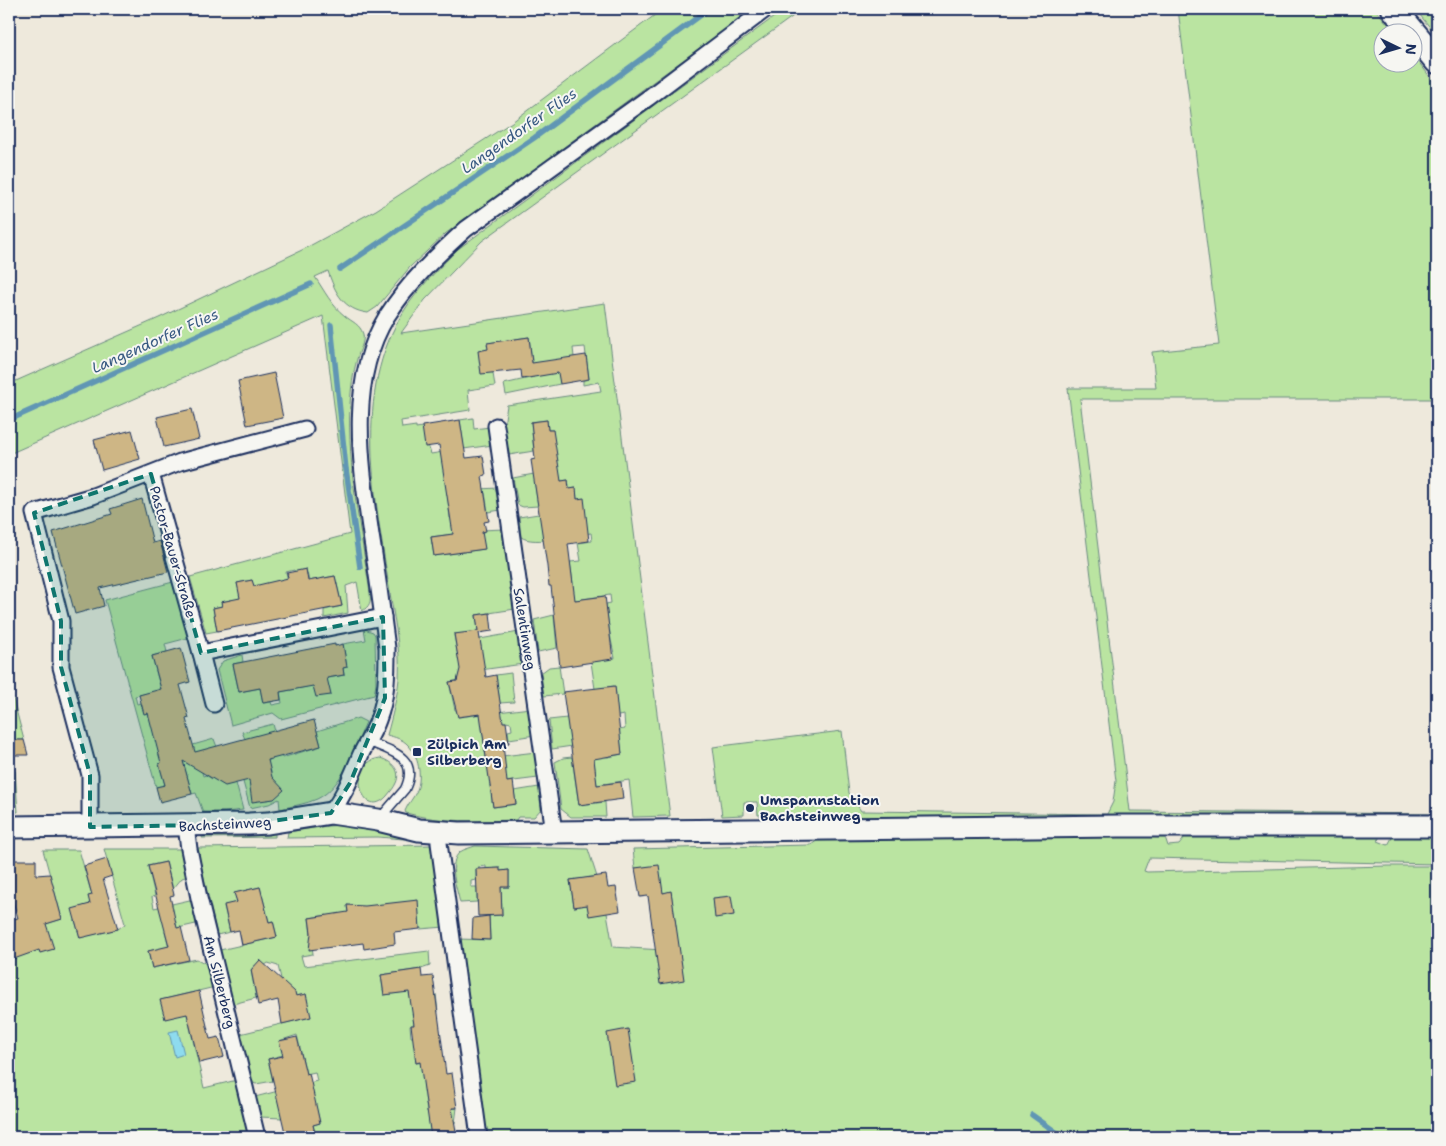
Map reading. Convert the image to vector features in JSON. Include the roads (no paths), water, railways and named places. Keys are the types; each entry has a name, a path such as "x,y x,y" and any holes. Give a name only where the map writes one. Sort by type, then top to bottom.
{"main road":[{"path":"1394,9 1437,61"}],"street":[{"path":"331,813 344,794 367,741 379,719 385,698 387,655 361,460 360,426 365,378 378,334 387,316 418,276 466,229 648,98 766,9"},
{"name":"Salentinweg","path":"496,426 554,832"},
{"path":"152,474 180,462 305,429"},
{"name":"Pastor-Bauer-Straße","path":"90,827 90,775 61,667 61,621 34,513 93,496 152,474 214,704"},
{"path":"201,653 383,617"},
{"name":"Bachsteinweg","path":"9,827 186,826 268,823 331,813 439,832 1119,826 1437,826"},
{"name":"Am Silberberg","path":"186,826 188,849 257,1137"},
{"path":"439,832 479,1137"}],"lane":[{"path":"367,741 395,752 403,758 409,769 405,790 378,820"}],"water":[{"path":"178,1030 184,1054 175,1057 169,1032"}],"waterway":[{"name":"Langendorfer Flies","path":"340,269 534,138 709,9"},
{"name":"Langendorfer Flies","path":"9,420 311,284"},
{"path":"331,325 346,469 360,567"},
{"path":"1032,1115 1063,1137"}],"place":[{"name":"Zülpich Am Silberberg","path":"417,752"},
{"name":"Umspannstation Bachsteinweg","path":"750,808"}]}
